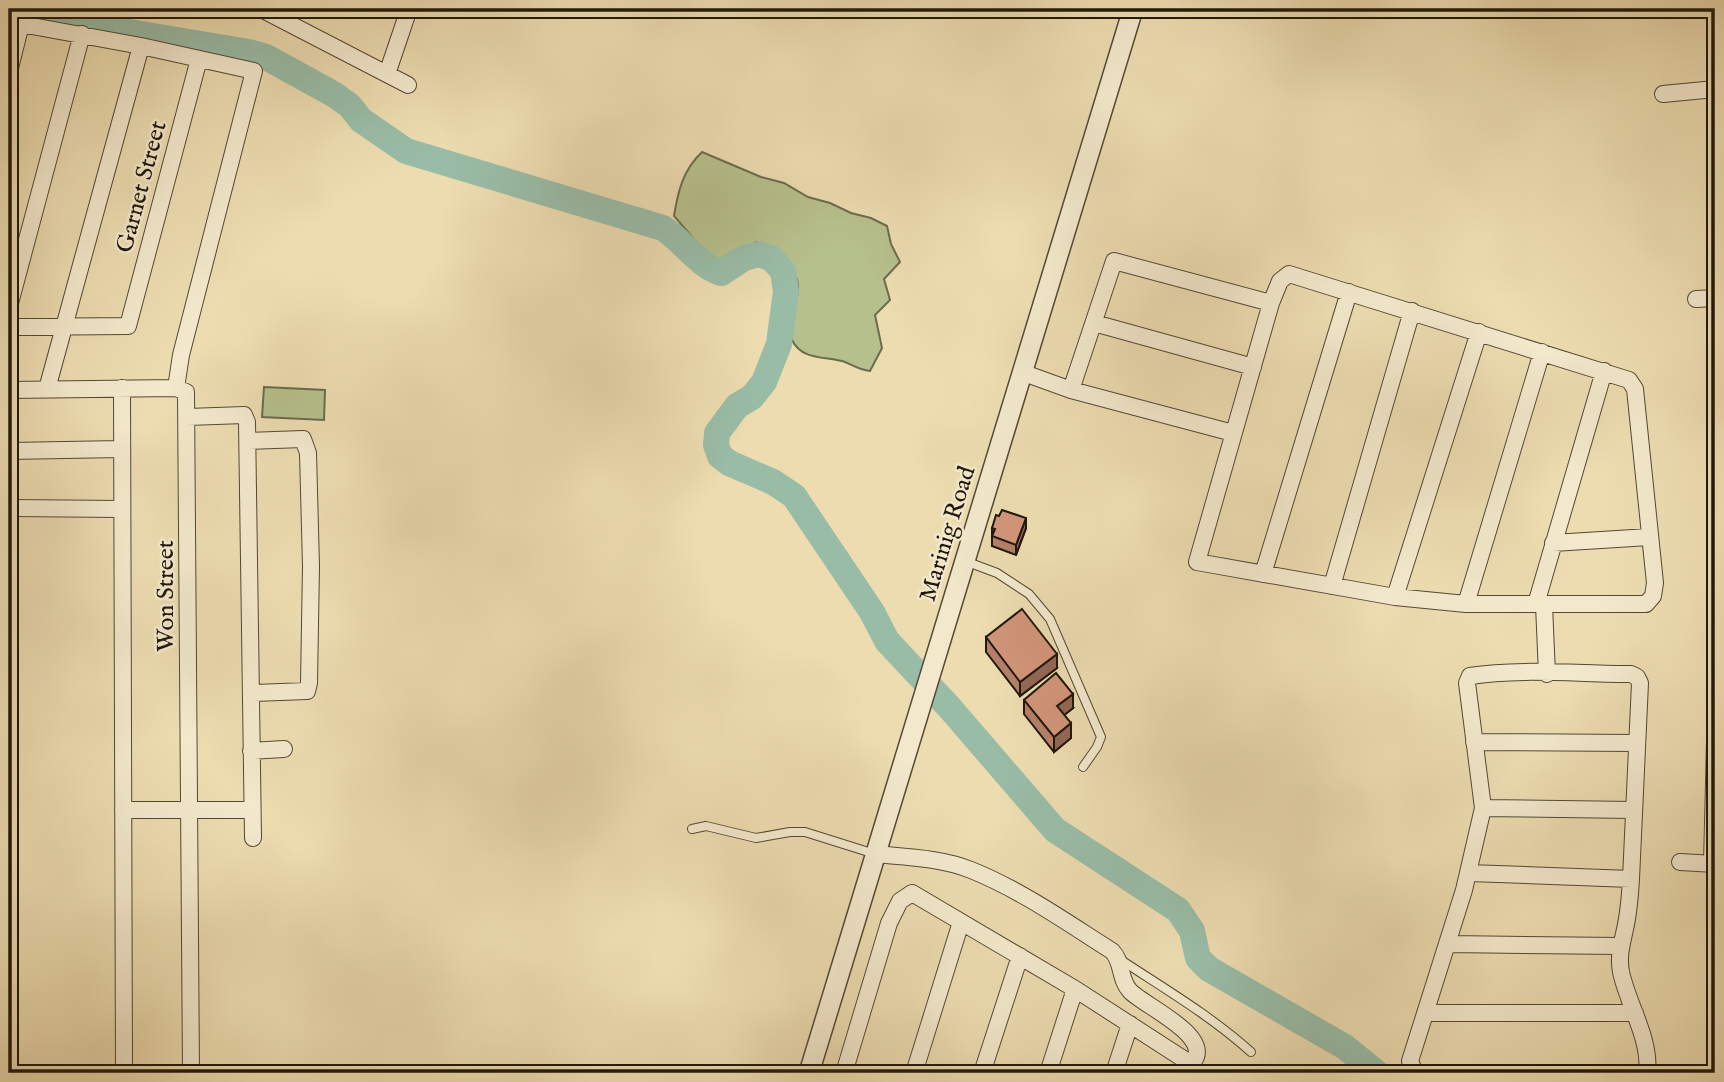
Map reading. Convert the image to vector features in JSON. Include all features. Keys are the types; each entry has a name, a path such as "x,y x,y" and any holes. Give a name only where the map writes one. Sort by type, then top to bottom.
{"street":[{"path":"261,9 280,13 408,85"},
{"path":"387,75 409,9"},
{"name":"Marinig Road","path":"809,1073 1133,9"},
{"path":"9,72 21,24 82,34 254,71 181,355 176,388 9,390"},
{"path":"9,307 82,34"},
{"path":"47,389 141,46"},
{"name":"Garnet Street","path":"63,328 128,326 199,59"},
{"path":"1663,94 1715,89"},
{"path":"1071,390 1114,261 1271,303"},
{"path":"1289,274 1629,380 1635,388 1655,583 1653,596 1646,604 1466,604 1395,597 1196,562 1271,303 1280,281 1289,274"},
{"path":"1263,574 1349,292"},
{"path":"1696,299 1715,298"},
{"path":"1332,586 1412,311"},
{"path":"1094,323 1253,367"},
{"path":"9,327 63,328"},
{"path":"1395,597 1479,332"},
{"path":"1466,604 1542,352"},
{"path":"1547,674 1540,604 1553,543 1604,371"},
{"path":"1024,373 1071,390 1233,433"},
{"path":"122,388 124,1073"},
{"name":"Won Street","path":"176,388 186,393 188,417 191,1073"},
{"path":"188,417 244,415 249,441 253,838"},
{"path":"249,441 303,439 308,453 311,566 307,691 251,693"},
{"path":"9,451 121,449"},
{"path":"9,508 122,509"},
{"path":"1553,543 1649,537"},
{"path":"1415,1073 1410,1061 1469,873 1483,808 1467,683 1470,676 1547,674 1631,674 1637,677 1640,683 1629,906 1619,958 1621,974 1635,1013 1648,1064 1647,1073"},
{"path":"1679,862 1714,864 1715,742"},
{"path":"1474,743 1637,743"},
{"path":"251,751 284,748"},
{"path":"1483,808 1633,810"},
{"path":"123,810 251,810"},
{"path":"844,1073 888,923 900,901 912,893 1075,989 1185,1060 1192,1063 1198,1050 1196,1043 1172,1021 1130,991 1123,981 1118,958 1112,951 1030,899 969,869 925,859 875,854"},
{"path":"1469,873 1631,879"},
{"path":"914,1073 961,922"},
{"path":"1448,944 1620,946"},
{"path":"982,1073 1020,957"},
{"path":"1048,1073 1075,989"},
{"path":"1426,1013 1635,1013"},
{"path":"1114,1073 1130,1024"}],"lane":[{"path":"965,561 997,573 1028,594 1050,619 1101,737 1083,767"},
{"path":"692,829 706,826 756,838 805,832 875,854"},
{"path":"1118,958 1169,990 1251,1052"}],"green space":[{"path":"702,152 761,177 784,183 808,197 887,226 891,244 900,262 884,279 890,300 875,315 882,348 870,371 845,362 808,355 796,347 790,329 798,283 786,260 772,248 756,242 722,262 714,262 674,216 682,181"},
{"path":"264,387 325,390 324,420 262,417"}],"building":[{"path":"1002,510 1026,518 1016,545 992,536 996,515 999,516"},
{"path":"1022,609 1057,654 1020,682 986,637"},
{"path":"1056,673 1073,694 1057,706 1071,723 1054,737 1024,700"}],"waterway":[{"path":"9,12 266,57 335,95 350,106 361,120 406,151 663,228 705,265 721,273 744,258 759,254 772,259 783,271 786,291 779,344 764,382 752,397 737,406 717,433 716,445 720,456 729,463 773,482 794,496 872,612 887,641 949,707 1055,830 1178,910 1192,931 1198,958 1209,969 1345,1047 1377,1073"}]}
